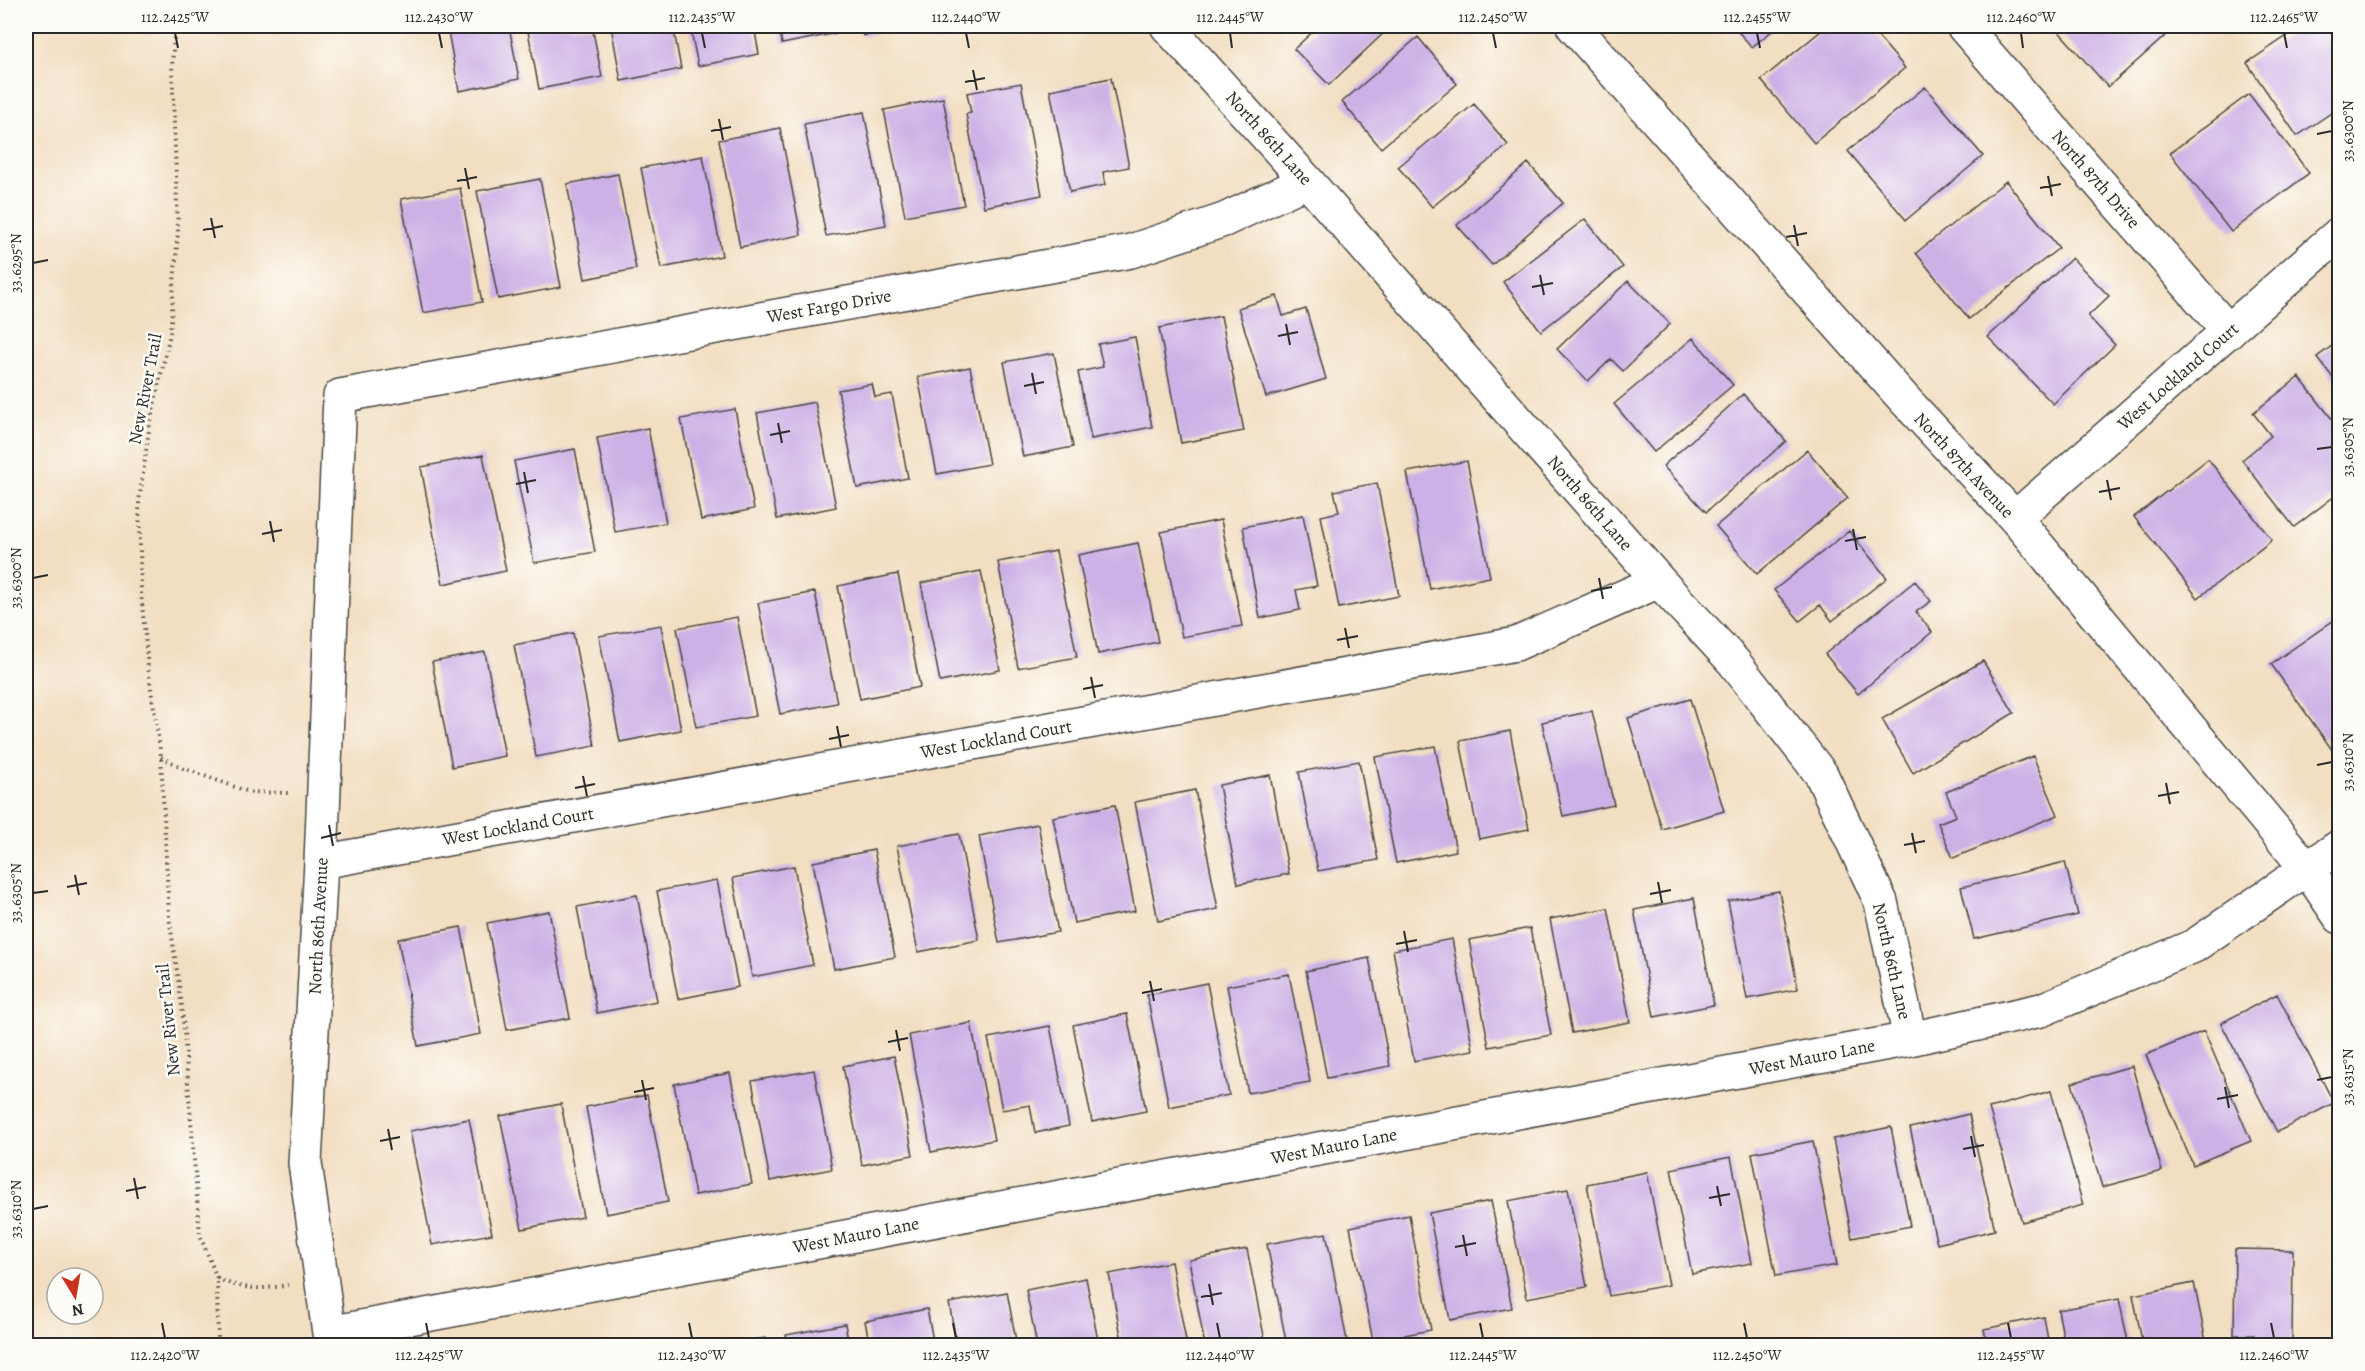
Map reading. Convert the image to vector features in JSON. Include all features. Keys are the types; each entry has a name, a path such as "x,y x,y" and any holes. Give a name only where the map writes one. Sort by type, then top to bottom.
{"street":[{"name":"North 87th Avenue","path":"1573,26 1904,399 2015,518 2308,870 2340,917"},
{"name":"North 87th Drive","path":"1963,26 2229,332"},
{"name":"North 86th Lane","path":"1172,27 1659,581 1733,661 1821,774 1881,902 1910,1039"},
{"name":"West Fargo Drive","path":"340,396 1131,251 1224,220 1307,180"},
{"name":"West Lockland Court","path":"2015,518 2340,233"},
{"name":"North 86th Avenue","path":"331,1339 305,1163 321,862 340,396"},
{"name":"West Lockland Court","path":"321,862 1516,644 1659,581"},
{"name":"West Mauro Lane","path":"331,1339 1910,1039 2041,1010 2194,946 2340,846"}],"path":[{"name":"New River Trail","path":"175,26 172,65 178,232 171,323 150,423 139,502 141,592 148,668 161,756 169,916 182,1006 200,1235 217,1278 218,1346"},
{"path":"161,756 183,768 249,792 324,793"},
{"path":"217,1278 232,1285 261,1290 321,1279"}],"building":[{"path":"447,26 509,26 519,79 459,91"},
{"path":"527,26 592,26 602,77 539,89"},
{"path":"611,26 673,26 681,69 621,81"},
{"path":"690,26 754,26 759,54 698,66"},
{"path":"779,26 841,26 842,32 782,44"},
{"path":"861,26 912,26 912,27 863,36"},
{"path":"1319,26 1391,26 1329,85 1294,49"},
{"path":"1733,26 1778,26 1752,47"},
{"path":"1827,26 1869,26 1905,68 1814,143 1761,80"},
{"path":"2054,26 2171,26 2174,28 2108,87"},
{"path":"2302,26 2340,26 2340,118 2334,111 2297,136 2247,63"},
{"path":"1418,37 1457,84 1381,148 1342,102"},
{"path":"1111,78 1129,167 1103,172 1105,185 1070,192 1050,90"},
{"path":"1021,83 1042,195 984,207 966,114 971,113 967,93"},
{"path":"1925,87 1983,156 1906,220 1848,151"},
{"path":"2249,94 2309,173 2231,232 2170,153"},
{"path":"943,98 964,205 905,216 884,110"},
{"path":"1474,104 1508,145 1432,207 1398,167"},
{"path":"864,112 886,225 826,236 804,124"},
{"path":"780,128 801,235 740,247 719,140"},
{"path":"703,156 722,256 661,268 641,168"},
{"path":"1528,163 1563,203 1492,265 1457,225"},
{"path":"618,174 636,269 585,279 567,184"},
{"path":"540,179 561,287 498,299 477,191"},
{"path":"2006,181 2059,248 1969,319 1916,253"},
{"path":"460,188 482,302 423,313 401,199"},
{"path":"1585,219 1623,267 1541,331 1503,282"},
{"path":"2072,258 2109,296 2088,316 2115,345 2053,404 1988,337"},
{"path":"1628,281 1670,324 1623,371 1611,359 1588,381 1557,349"},
{"path":"1277,296 1283,316 1306,309 1326,379 1266,397 1238,308"},
{"path":"1221,316 1244,431 1181,443 1159,328"},
{"path":"1135,337 1152,427 1091,439 1078,372 1103,367 1098,344"},
{"path":"1693,338 1733,385 1654,452 1614,404"},
{"path":"2340,340 2340,387 2317,357"},
{"path":"1054,353 1073,447 1023,457 1004,362"},
{"path":"970,367 989,464 937,474 918,377"},
{"path":"2299,377 2340,429 2340,492 2294,527 2242,460 2271,436 2253,413"},
{"path":"872,384 875,397 892,394 908,478 857,488 838,390"},
{"path":"1743,394 1786,441 1706,512 1663,466"},
{"path":"815,402 836,507 777,519 757,413"},
{"path":"735,409 754,509 701,520 681,419"},
{"path":"648,428 666,523 615,532 597,438"},
{"path":"575,449 595,552 534,563 514,461"},
{"path":"1807,450 1848,498 1757,574 1716,526"},
{"path":"483,455 506,571 443,584 421,467"},
{"path":"2208,459 2272,540 2198,598 2134,517"},
{"path":"1467,461 1490,577 1430,589 1407,472"},
{"path":"1377,483 1399,596 1339,608 1321,516 1339,512 1334,491"},
{"path":"1303,515 1317,586 1296,590 1300,610 1260,618 1243,527"},
{"path":"1221,520 1242,626 1182,637 1161,532"},
{"path":"1849,531 1887,578 1832,621 1820,605 1800,621 1774,590"},
{"path":"1138,543 1158,642 1098,654 1078,555"},
{"path":"1056,551 1077,657 1018,668 998,562"},
{"path":"981,571 1000,670 940,682 921,583"},
{"path":"898,574 920,687 860,699 838,586"},
{"path":"1915,581 1931,601 1916,612 1932,632 1858,694 1825,654"},
{"path":"815,592 837,703 780,714 758,603"},
{"path":"2340,616 2340,761 2271,664"},
{"path":"737,617 756,716 696,727 677,628"},
{"path":"661,625 681,730 620,742 599,636"},
{"path":"573,633 595,746 536,757 514,645"},
{"path":"485,652 505,756 452,767 432,662"},
{"path":"1983,661 2014,713 1913,773 1882,719"},
{"path":"1690,699 1724,811 1662,829 1628,718"},
{"path":"1592,711 1614,805 1563,816 1542,722"},
{"path":"1510,731 1529,829 1479,839 1460,741"},
{"path":"1435,746 1456,851 1396,863 1375,757"},
{"path":"2033,756 2058,815 1953,858 1938,823 1956,816 1946,792"},
{"path":"1359,761 1378,860 1318,871 1299,772"},
{"path":"1270,775 1289,874 1238,884 1219,785"},
{"path":"1195,790 1218,909 1158,921 1135,802"},
{"path":"1115,805 1135,911 1074,923 1053,817"},
{"path":"1038,824 1058,932 999,943 979,836"},
{"path":"959,834 979,940 918,952 897,846"},
{"path":"874,850 895,957 834,969 813,862"},
{"path":"2065,862 2078,915 1974,939 1961,887"},
{"path":"794,866 813,965 752,977 733,878"},
{"path":"717,880 738,987 678,999 657,891"},
{"path":"1779,891 1798,989 1747,999 1728,901"},
{"path":"637,895 657,1001 597,1013 577,907"},
{"path":"1694,898 1714,1005 1654,1017 1634,910"},
{"path":"1608,908 1630,1022 1572,1033 1550,919"},
{"path":"549,911 570,1018 507,1030 487,923"},
{"path":"461,927 481,1034 418,1046 398,939"},
{"path":"1530,928 1551,1035 1489,1047 1469,940"},
{"path":"1452,939 1473,1050 1414,1061 1393,950"},
{"path":"1369,958 1390,1066 1327,1078 1306,971"},
{"path":"1289,974 1310,1082 1248,1093 1227,986"},
{"path":"1207,983 1229,1095 1169,1107 1147,995"},
{"path":"2277,994 2334,1103 2277,1132 2221,1023"},
{"path":"1127,1014 1146,1111 1092,1122 1073,1025"},
{"path":"971,1023 994,1140 931,1152 909,1035"},
{"path":"1050,1026 1069,1126 1035,1133 1030,1105 1002,1110 988,1038"},
{"path":"2204,1031 2251,1141 2193,1165 2146,1055"},
{"path":"894,1056 913,1155 862,1165 843,1066"},
{"path":"2132,1066 2162,1171 2102,1187 2072,1083"},
{"path":"814,1070 832,1169 770,1181 752,1081"},
{"path":"730,1073 752,1184 695,1195 674,1084"},
{"path":"2051,1091 2083,1205 2022,1222 1989,1108"},
{"path":"647,1095 668,1202 606,1214 586,1107"},
{"path":"561,1104 583,1217 522,1229 500,1116"},
{"path":"1969,1114 1995,1230 1937,1244 1910,1128"},
{"path":"469,1119 492,1234 432,1245 410,1131"},
{"path":"1891,1127 1910,1226 1852,1238 1833,1139"},
{"path":"1813,1141 1837,1265 1776,1276 1752,1153"},
{"path":"1731,1157 1752,1263 1692,1274 1671,1169"},
{"path":"1647,1172 1669,1285 1609,1296 1587,1184"},
{"path":"1568,1189 1587,1287 1527,1298 1508,1201"},
{"path":"1491,1201 1512,1308 1450,1320 1429,1213"},
{"path":"1409,1215 1431,1330 1373,1341 1350,1227"},
{"path":"1326,1233 1348,1346 1287,1346 1267,1244"},
{"path":"1247,1249 1266,1346 1205,1346 1189,1260"},
{"path":"2235,1249 2293,1250 2292,1346 2253,1346 2254,1335 2234,1335"},
{"path":"1171,1262 1187,1346 1123,1346 1109,1274"},
{"path":"1086,1278 1099,1346 1037,1346 1026,1290"},
{"path":"2194,1283 2207,1346 2143,1346 2133,1295"},
{"path":"1007,1292 1017,1346 957,1346 949,1303"},
{"path":"2119,1299 2129,1346 2065,1346 2058,1310"},
{"path":"927,1309 934,1346 870,1346 865,1321"},
{"path":"2044,1317 2049,1346 1987,1346 1984,1329"},
{"path":"2340,1321 2340,1346 2328,1346"},
{"path":"845,1324 849,1346 788,1346 786,1335"},
{"path":"765,1338 767,1346 732,1346 732,1344"}]}
